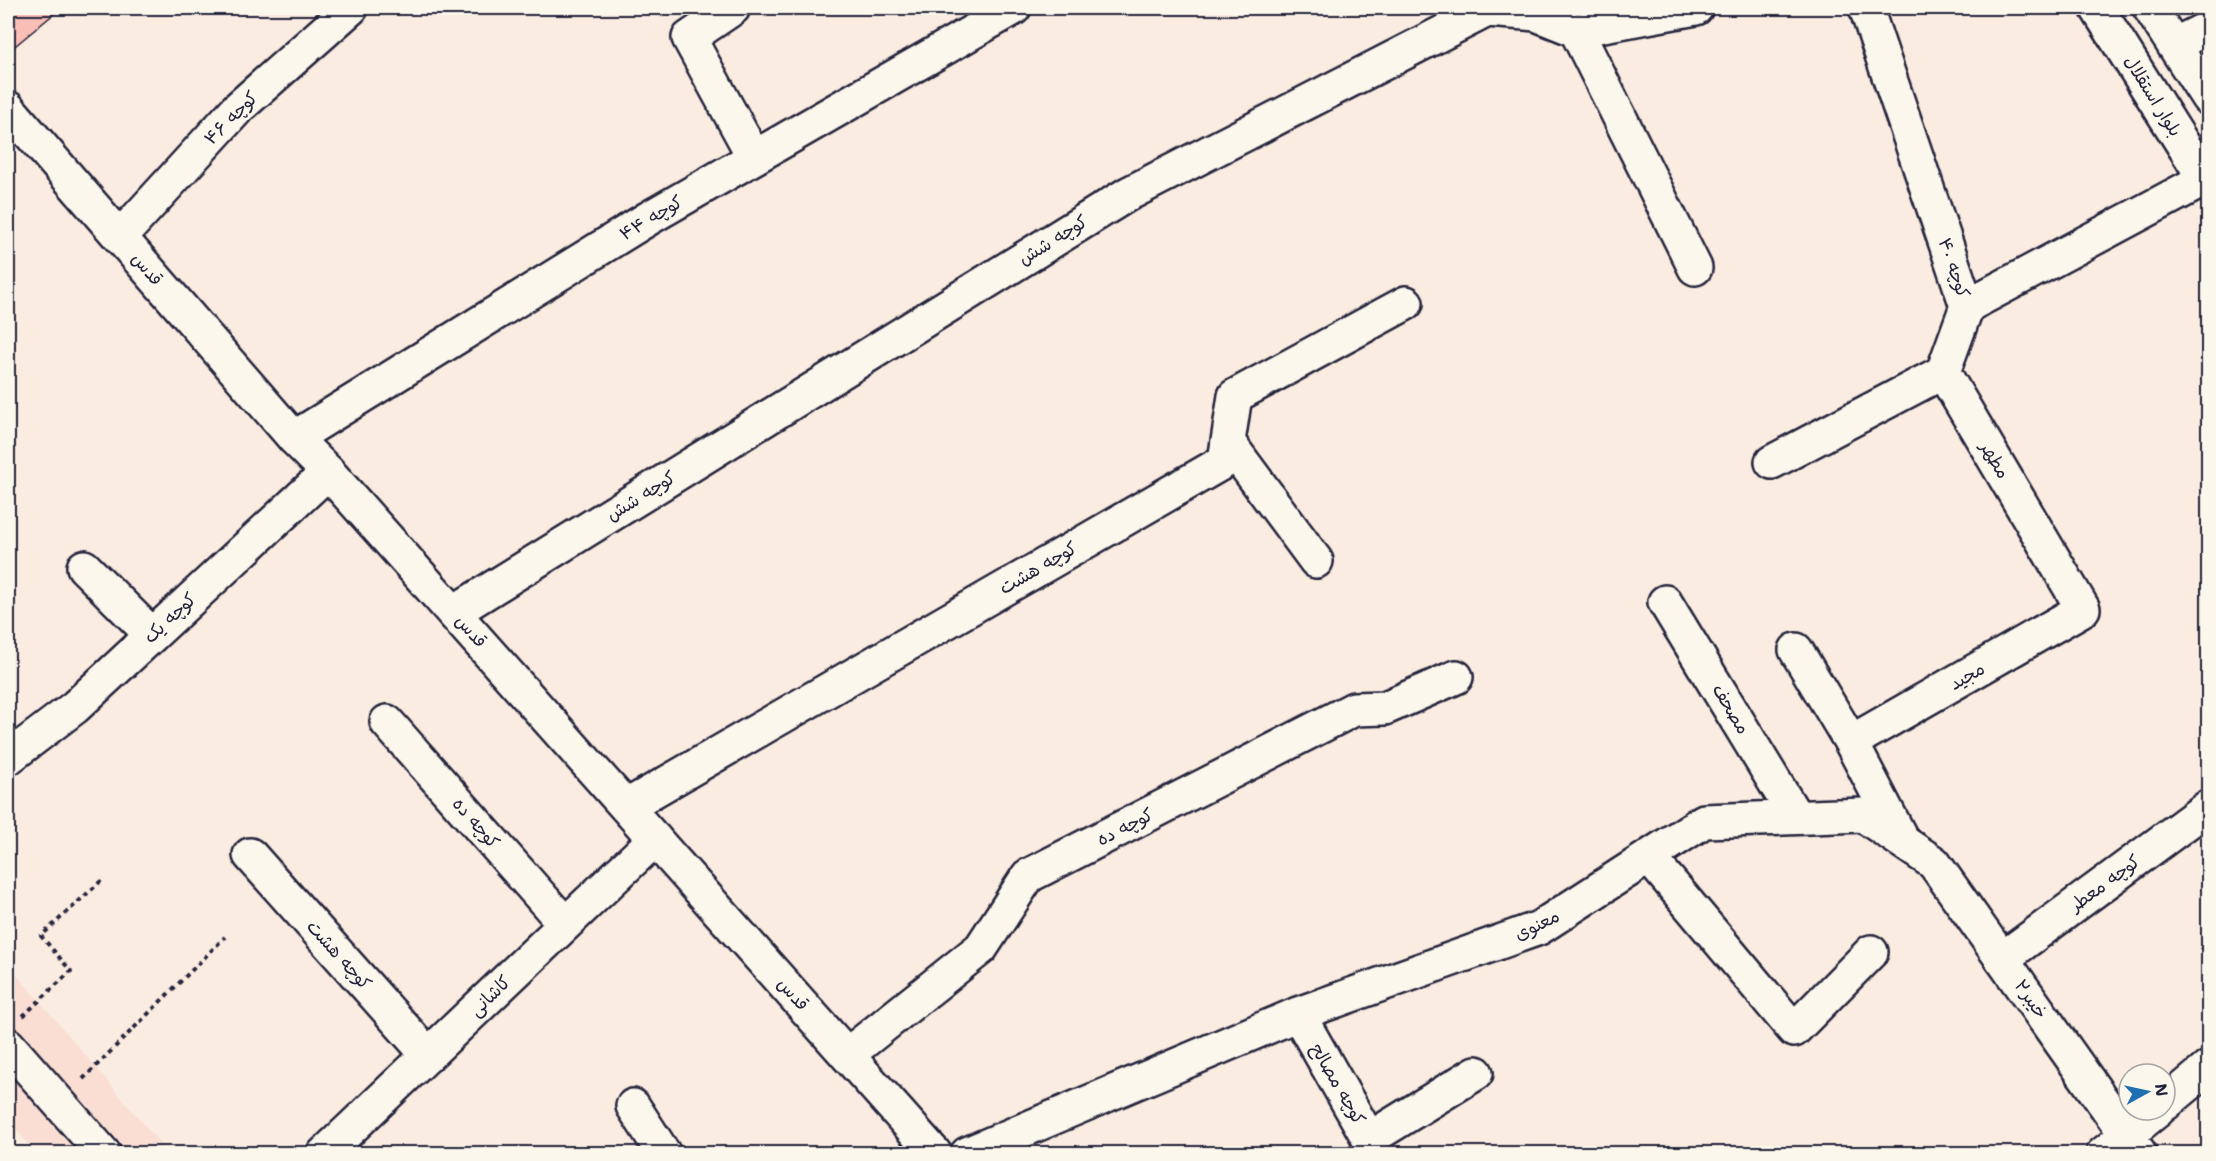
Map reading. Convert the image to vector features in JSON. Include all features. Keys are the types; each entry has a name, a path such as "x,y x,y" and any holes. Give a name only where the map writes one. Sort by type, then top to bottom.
{"street":[{"name":"کوچه ۴۶","path":"120,237 237,109 351,8"},
{"path":"733,8 689,38 754,157"},
{"name":"کوچه ۴۴","path":"294,438 649,218 1014,8"},
{"path":"1695,268 1576,30 1696,8"},
{"name":"کوچه ۴۰","path":"1866,8 1967,306 2207,182"},
{"name":"بلوار استقلال","path":"2097,8 2207,182"},
{"path":"2150,8 2208,98"},
{"name":"کوچه شش","path":"454,612 1128,194 1487,10 1535,11 1576,30"},
{"path":"2174,45 2208,28"},
{"name":"قدس","path":"8,108 294,438 328,472 454,612 935,1154"},
{"name":"کوچه هشت","path":"627,806 1225,461 1235,396 1406,303"},
{"path":"1772,462 1943,372 1967,306"},
{"name":"مطهر","path":"1943,372 2082,609"},
{"path":"1227,442 1316,561"},
{"name":"کوچه یک","path":"8,758 75,707 328,472"},
{"path":"84,567 152,635"},
{"name":"مصحف","path":"1665,602 1796,817"},
{"name":"مجید","path":"1851,742 2082,609"},
{"path":"1796,650 1851,742 1904,842"},
{"name":"کوچه ده","path":"847,1055 981,948 1028,876 1354,709 1385,708 1456,677"},
{"name":"کوچه ده","path":"387,722 565,924"},
{"name":"کوچه معطر","path":"2002,959 2208,807"},
{"name":"معنوی","path":"967,1154 1298,1014 1539,928 1704,820 1863,815 1934,863"},
{"name":"کاشانی","path":"324,1154 655,839"},
{"name":"کوچه هشت","path":"250,855 428,1055"},
{"path":"1649,856 1794,1030 1871,952"},
{"name":"خیبر۲","path":"1934,863 2002,959 2124,1148"},
{"name":"کوچه مصالح","path":"1298,1014 1368,1139 1476,1073"},
{"path":"11,1034 59,1103 104,1154"},
{"path":"2177,1094 2208,1068"},
{"path":"633,1106 664,1154"},
{"path":"2124,1148 2147,1122"}],"path":[{"path":"11,1034 71,971 41,936 102,880"},
{"path":"59,1103 225,937"}],"shaded area":[{"path":"8,964 165,1149 160,1153 35,1153 8,1119"}],"building":[{"path":"8,8 61,8 10,50"}]}
